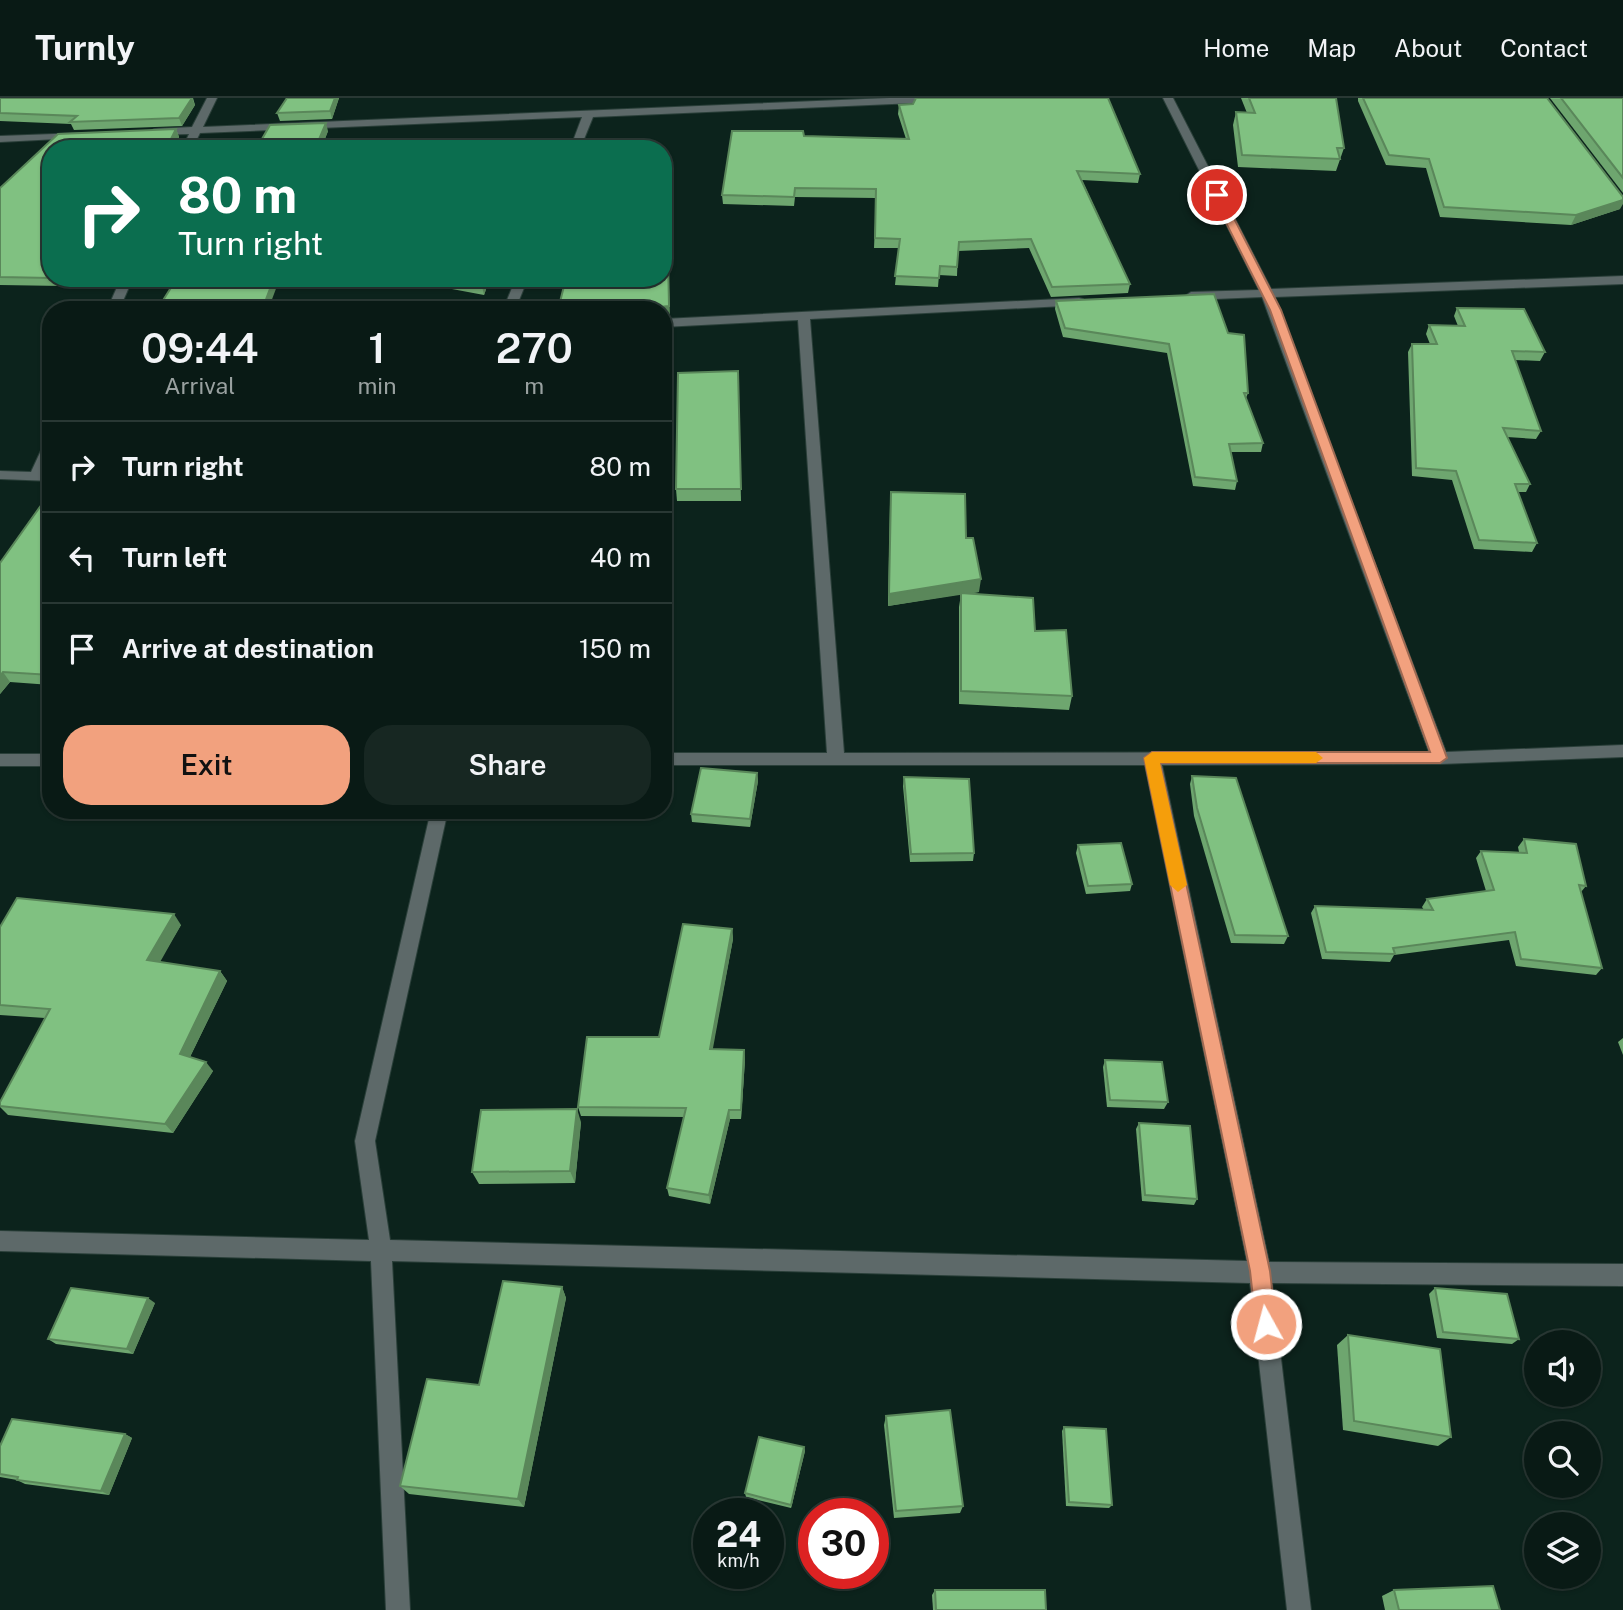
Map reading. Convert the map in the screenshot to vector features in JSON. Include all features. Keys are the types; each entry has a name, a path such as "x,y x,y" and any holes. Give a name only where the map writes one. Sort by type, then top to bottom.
{"street":[{"path":"191,140 212,98"},
{"path":"144,132 589,113 790,101 960,98"},
{"path":"1168,98 1266,292 1440,758"},
{"path":"578,140 589,113"},
{"path":"0,139 92,135"},
{"path":"1171,297 1623,280"},
{"path":"672,323 1089,301"},
{"path":"804,316 836,758"},
{"path":"0,475 42,476"},
{"path":"672,759 1440,758 1623,751"},
{"path":"1152,758 1260,1271 1299,1610"},
{"path":"0,760 42,760"},
{"path":"398,1610 381,1251 365,1140 438,819"},
{"path":"0,1241 1260,1271 1623,1275"}],"building":[{"path":"0,98 192,98 179,118 70,122 77,116 0,113"},
{"path":"287,98 335,98 330,111 277,113"},
{"path":"916,98 1108,98 1140,174 1077,171 1130,284 1052,287 1031,239 959,242 957,267 940,266 939,278 895,276 900,239 875,238 876,189 795,188 794,197 722,195 732,131 803,131 804,136 909,139 899,105 913,104"},
{"path":"1249,98 1336,98 1344,148 1337,148 1340,159 1242,155 1236,112 1255,113"},
{"path":"1363,98 1547,98 1623,200 1576,215 1444,207 1429,159 1389,155"},
{"path":"1561,98 1623,98 1623,178"},
{"path":"326,123 319,140 261,140 270,125"},
{"path":"176,129 170,140 52,140 58,134"},
{"path":"42,149 42,278 0,277 0,188"},
{"path":"171,287 271,287 265,301 163,301"},
{"path":"564,287 669,287 669,301 560,301"},
{"path":"1214,294 1228,333 1244,335 1248,393 1244,393 1263,443 1229,444 1237,481 1195,477 1169,344 1065,328 1056,301"},
{"path":"1457,308 1524,309 1545,352 1512,351 1541,431 1503,428 1530,484 1515,484 1537,543 1479,540 1456,471 1416,468 1412,344 1437,344 1429,325 1465,326"},
{"path":"738,371 741,489 676,489 678,373"},
{"path":"891,492 965,494 966,538 973,538 981,579 889,594"},
{"path":"42,504 42,674 3,672 0,676 0,563"},
{"path":"961,593 1033,598 1035,631 1066,630 1072,696 961,691"},
{"path":"701,768 757,773 750,819 691,814"},
{"path":"1192,776 1236,778 1288,936 1235,935 1197,808"},
{"path":"904,777 969,779 974,853 911,854"},
{"path":"1524,839 1576,844 1586,886 1579,885 1602,968 1521,959 1515,932 1393,948 1395,954 1326,952 1315,906 1433,910 1427,899 1494,890 1481,851 1527,853"},
{"path":"1121,843 1132,884 1088,886 1078,845"},
{"path":"17,898 174,914 147,960 220,971 180,1054 206,1062 165,1124 0,1106 50,1009 0,1005 0,927"},
{"path":"683,924 732,929 710,1049 744,1050 741,1110 729,1110 709,1195 667,1188 686,1108 578,1107 587,1037 659,1037"},
{"path":"1105,1060 1162,1062 1168,1102 1110,1100"},
{"path":"577,1109 570,1171 472,1172 481,1110"},
{"path":"1139,1123 1190,1126 1197,1199 1145,1195"},
{"path":"503,1281 562,1287 518,1499 400,1486 427,1379 479,1385"},
{"path":"71,1288 148,1298 127,1349 48,1339"},
{"path":"1435,1288 1507,1294 1519,1339 1443,1332"},
{"path":"1348,1335 1440,1349 1451,1437 1354,1421"},
{"path":"950,1410 963,1506 896,1511 886,1416"},
{"path":"12,1419 125,1434 101,1491 17,1480 18,1477 0,1474 0,1446"},
{"path":"1064,1427 1106,1429 1112,1505 1069,1502"},
{"path":"759,1437 804,1447 791,1505 784,1503 784,1498 764,1498 745,1493"},
{"path":"1493,1586 1500,1610 1399,1610 1394,1590"},
{"path":"935,1590 1045,1590 1046,1610 936,1610"}],"slow traffic":[{"path":"1178,885 1152,758 1316,758"}],"route":[{"path":"1217,195 1275,310 1440,758 1152,758 1260,1271 1266,1324"}]}
